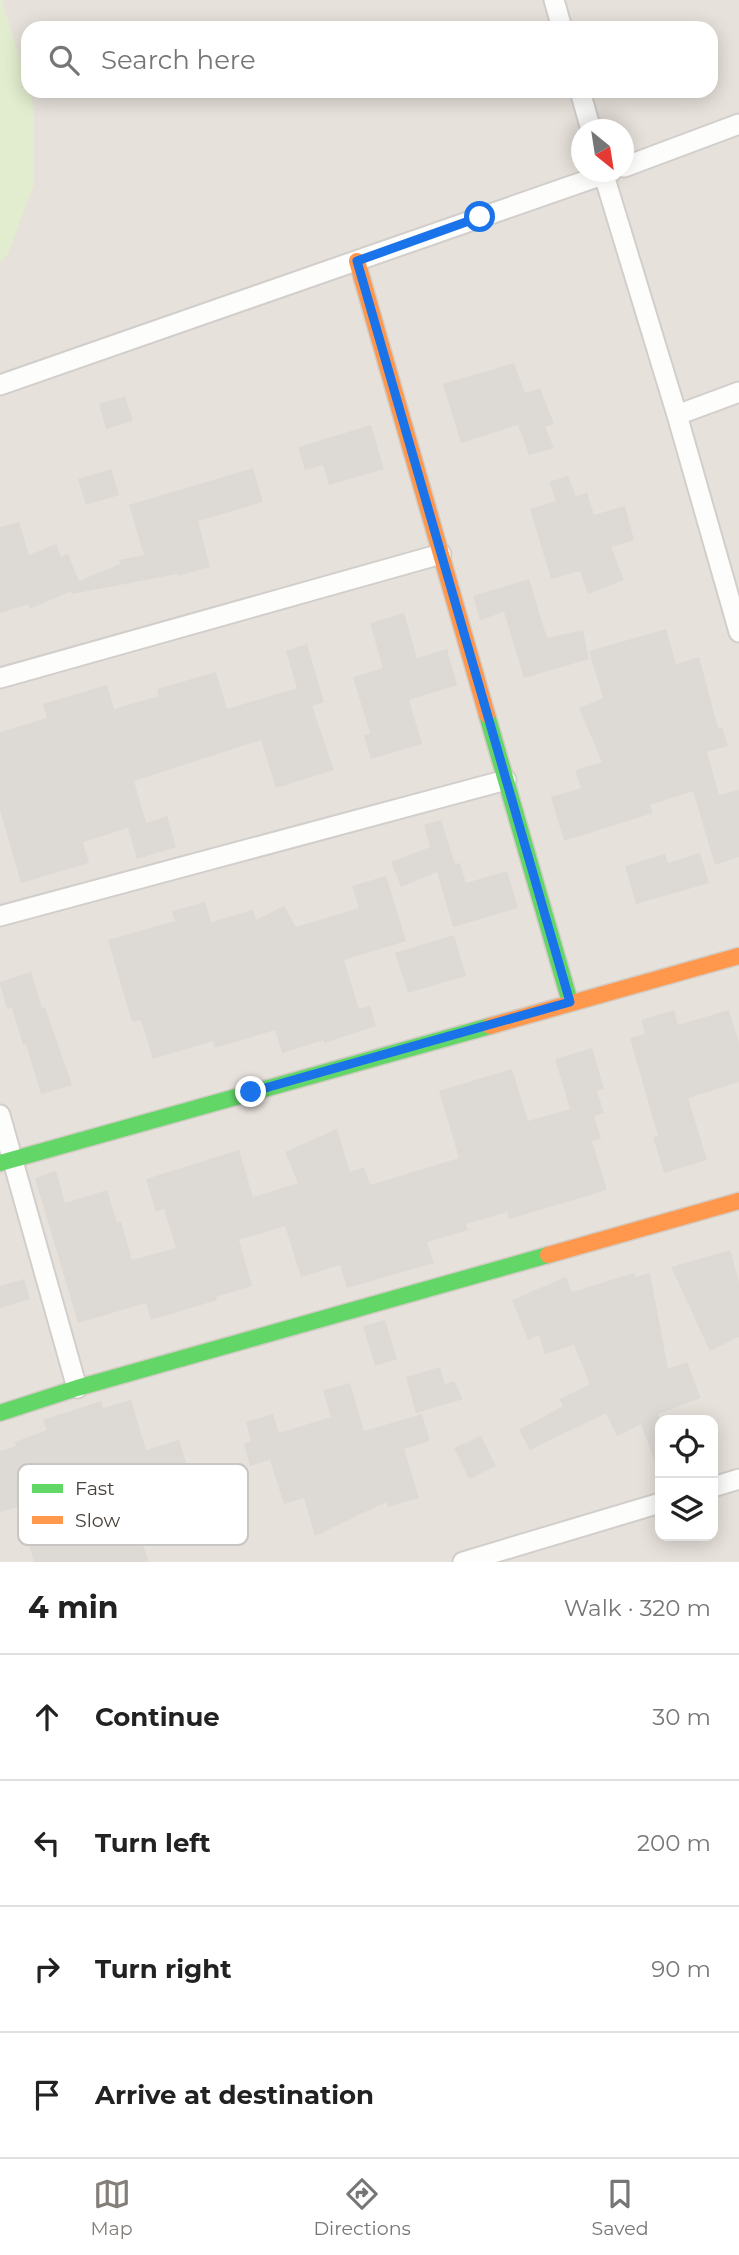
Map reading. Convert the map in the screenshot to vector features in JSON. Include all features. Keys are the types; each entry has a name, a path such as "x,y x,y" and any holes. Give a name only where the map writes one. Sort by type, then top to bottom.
{"street":[{"path":"554,0 560,21"},
{"path":"582,98 588,119"},
{"path":"634,163 739,124"},
{"path":"0,385 578,182"},
{"path":"609,182 739,632"},
{"path":"357,261 570,1002"},
{"path":"677,415 739,392"},
{"path":"0,678 441,554"},
{"path":"0,916 506,780"},
{"path":"6,1161 739,956"},
{"path":"0,1115 6,1161 77,1388"},
{"path":"0,1413 77,1388 739,1201"},
{"path":"718,1485 739,1479"},
{"path":"463,1562 655,1504"}],"shaded area":[{"path":"0,0 739,0 739,1562 0,1562"}],"green space":[{"path":"2,0 21,64 21,98 31,98 34,107 34,184 8,254 0,263"}],"building":[{"path":"514,363 525,393 540,388 554,424 545,427 554,448 529,455 518,425 461,443 443,384"},
{"path":"125,396 133,421 106,429 99,404"},
{"path":"371,425 384,469 329,485 323,465 305,470 298,447"},
{"path":"253,468 263,502 198,521 210,567 178,576 177,574 72,594 71,591 30,609 29,604 0,613 0,527 19,522 29,555 56,544 61,557 68,554 79,581 120,564 119,560 144,555 129,505"},
{"path":"111,469 119,495 86,505 78,479"},
{"path":"568,476 576,496 587,492 594,515 625,506 634,540 611,547 624,580 588,594 580,571 551,579 530,509 556,501 549,482"},
{"path":"529,579 547,638 583,630 589,659 524,678 504,612 480,620 473,596"},
{"path":"404,613 417,658 447,649 457,685 409,700 422,744 371,759 364,735 370,733 353,677 383,668 370,623"},
{"path":"666,629 676,664 699,657 718,728 722,727 728,746 707,752 719,795 739,790 739,857 715,865 693,791 650,805 653,813 564,841 551,797 581,788 575,770 602,762 579,708 603,698 589,651"},
{"path":"307,644 324,702 312,706 334,770 276,788 261,740 134,781 146,823 167,816 176,847 137,859 128,828 83,842 89,863 21,883 0,810 0,732 47,718 43,704 107,685 114,709 159,696 157,689 216,672 227,709 297,688 286,651"},
{"path":"441,820 455,864 460,863 466,883 507,871 518,908 453,927 437,872 401,887 391,862 430,847 424,825"},
{"path":"700,853 709,883 636,904 625,866 665,854 668,863"},
{"path":"386,876 406,941 344,960 359,1009 370,1006 376,1026 282,1053 275,1030 215,1048 213,1041 153,1059 141,1020 132,1022 108,940 175,921 172,911 205,902 211,922 253,910 256,920 284,906 296,927 359,908 352,886"},
{"path":"454,935 466,976 408,993 395,953"},
{"path":"31,972 72,1085 41,1094 26,1044 23,1045 12,1008 7,1009 0,984"},
{"path":"674,1010 678,1025 729,1010 739,1043 739,1082 688,1098 707,1160 664,1173 653,1137 658,1136 630,1038 645,1034 641,1020"},
{"path":"592,1048 604,1089 597,1091 604,1113 594,1116 601,1139 592,1141 607,1190 509,1219 507,1212 466,1224 468,1230 427,1242 434,1263 347,1288 340,1265 301,1277 285,1226 239,1240 252,1286 216,1297 217,1300 151,1320 146,1303 78,1323 35,1178 56,1171 65,1203 107,1190 117,1223 121,1221 132,1260 176,1248 164,1209 156,1212 146,1179 239,1150 253,1197 298,1183 285,1152 337,1129 350,1172 364,1167 370,1185 459,1158 439,1091 512,1069 528,1121 570,1109 555,1059"},
{"path":"730,1250 739,1282 739,1337 710,1351 671,1267"},
{"path":"634,1273 635,1277 650,1273 668,1369 687,1362 701,1398 655,1415 655,1462 641,1424 617,1436 606,1413 530,1450 519,1430 563,1406 559,1399 590,1384 574,1345 545,1354 539,1335 528,1340 512,1300 566,1277 572,1292"},
{"path":"24,1279 30,1299 0,1308 0,1286"},
{"path":"385,1320 397,1359 375,1366 363,1326"},
{"path":"440,1367 445,1384 454,1381 463,1399 416,1413 406,1377"},
{"path":"350,1383 364,1431 422,1414 430,1441 404,1449 419,1498 388,1507 386,1502 315,1536 304,1498 284,1504 270,1460 250,1466 244,1444 251,1441 246,1422 273,1414 279,1433 331,1417 323,1390"},
{"path":"131,1400 146,1450 179,1440 186,1464 18,1464 18,1507 0,1512 0,1451 47,1430 43,1420 101,1401 103,1408"},
{"path":"481,1436 496,1466 469,1479 454,1448"},
{"path":"29,1545 143,1545 149,1562 34,1562"}],"traffic: fast":[{"path":"487,715 570,1002"},
{"path":"0,1163 490,1026"},
{"path":"0,1413 77,1388 548,1255"}],"traffic: slow":[{"path":"357,261 487,715"},
{"path":"490,1026 739,956"},
{"path":"548,1255 739,1201"}],"route":[{"path":"251,1092 570,1002 357,261 480,217"}]}
